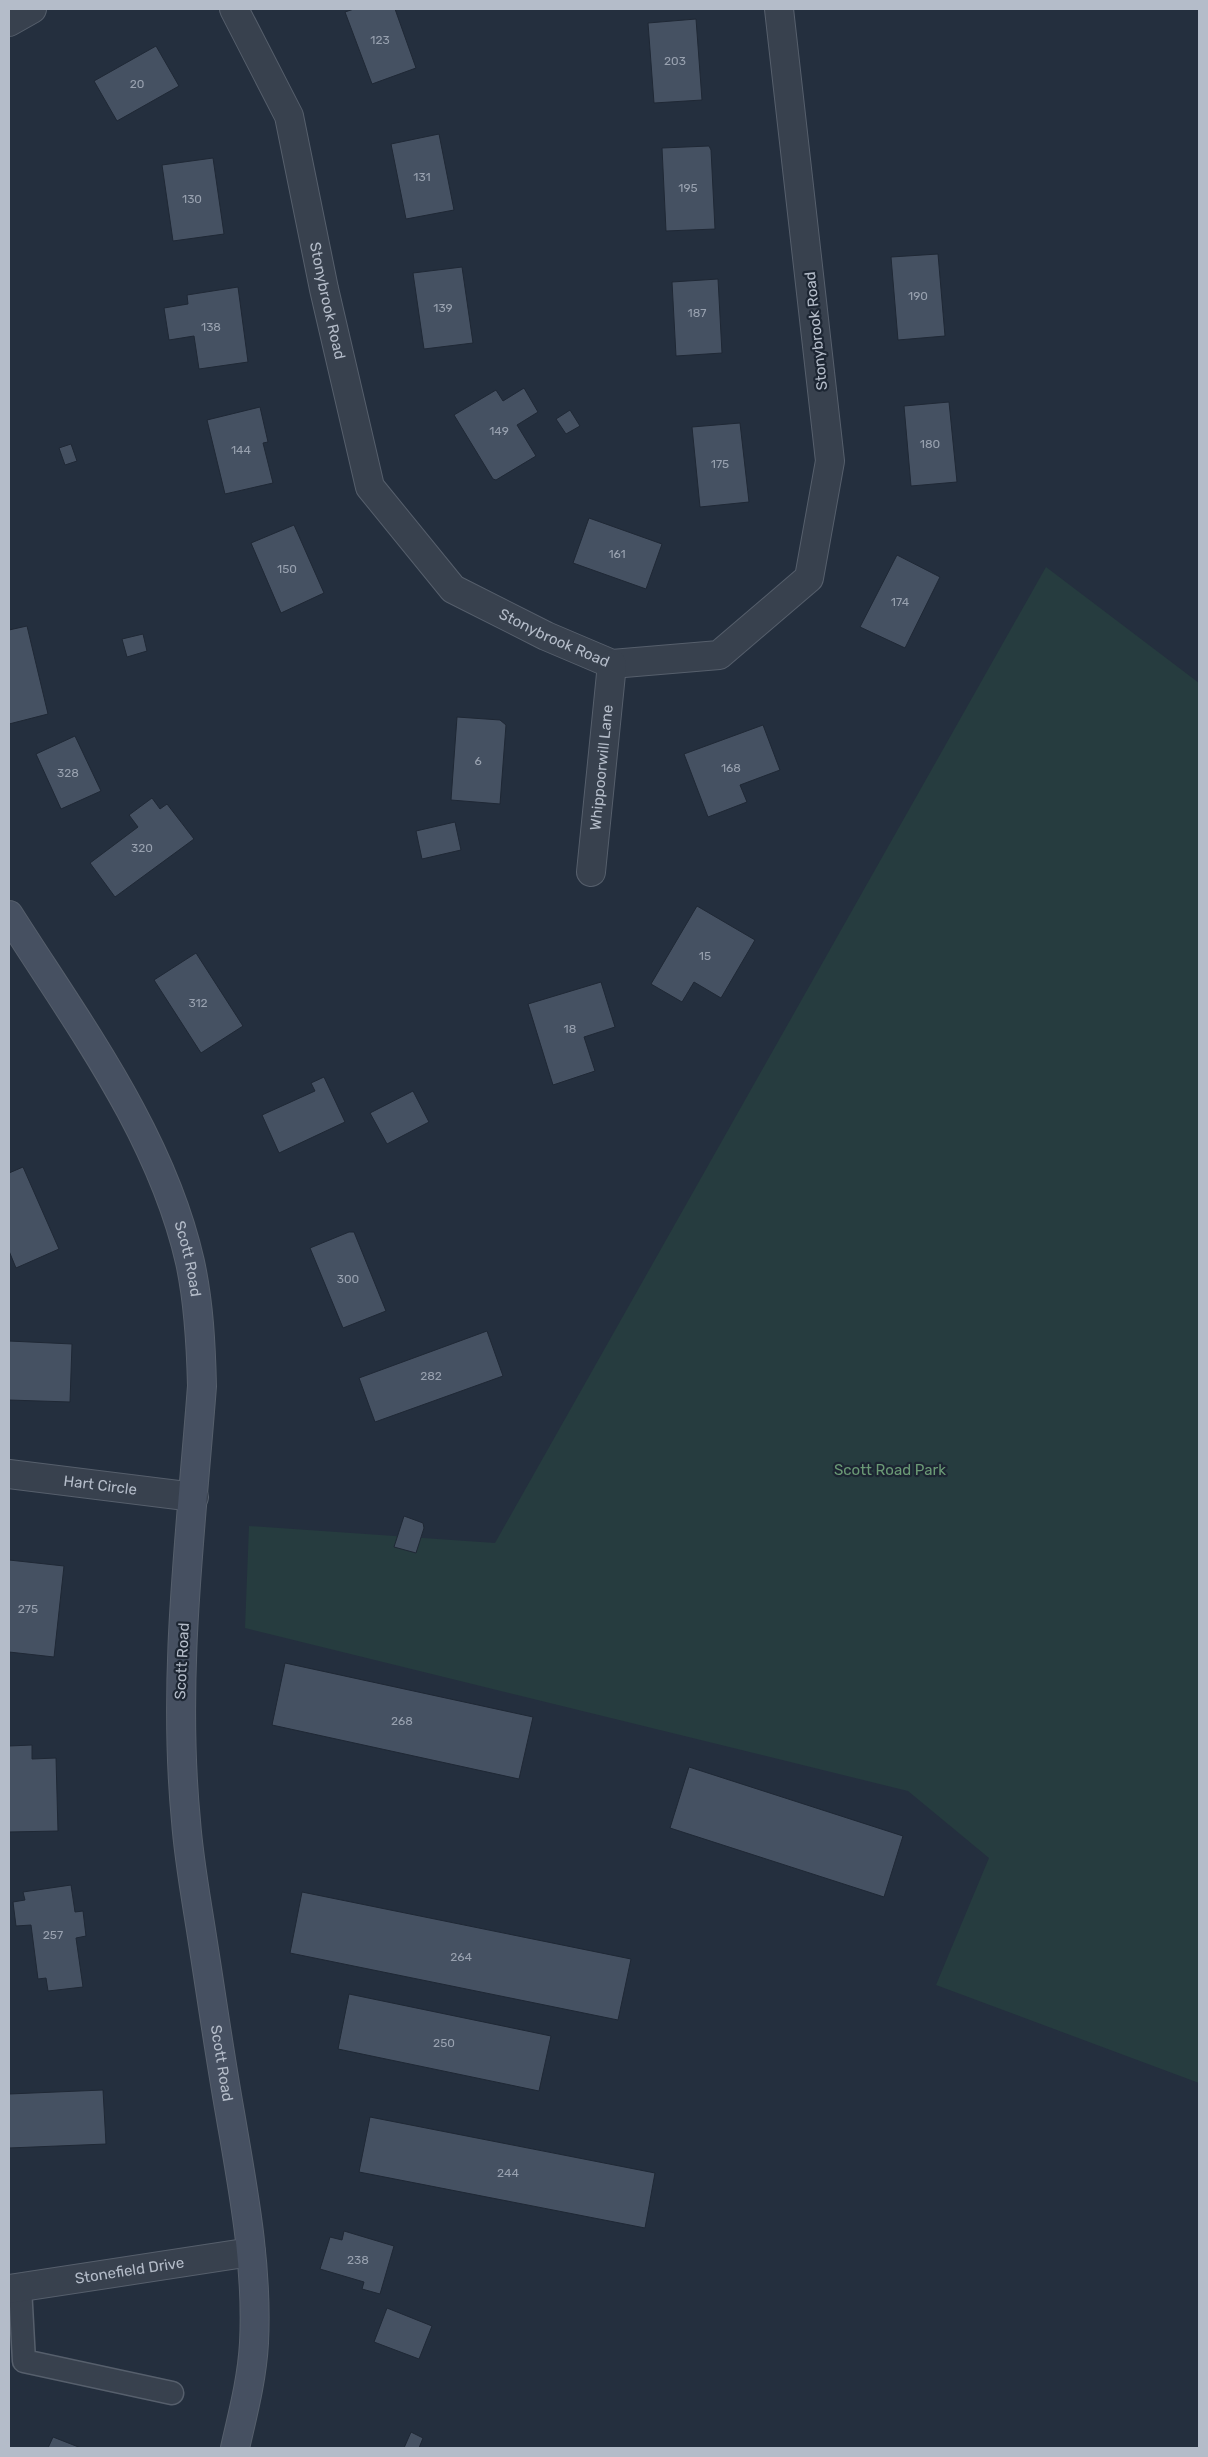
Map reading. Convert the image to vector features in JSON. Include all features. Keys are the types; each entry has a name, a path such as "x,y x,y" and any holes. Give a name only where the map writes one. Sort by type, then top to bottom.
{"main road":[{"name":"Scott Road","path":"9,915 122,1097 148,1144 180,1223 190,1262 201,1345 202,1386 182,1646 180,1710 186,1823 251,2252 255,2313 254,2344 251,2374 235,2448"}],"street":[{"path":"9,22 32,9"},
{"name":"Stonybrook Road","path":"234,9 289,116 324,289 370,487 452,589 546,636 612,664 719,656 809,578 830,461 779,9"},
{"name":"Whippoorwill Lane","path":"591,872 612,664"},
{"name":"Hart Circle","path":"9,1474 194,1497"},
{"name":"Stonefield Drive","path":"15,2288 251,2252"}],"lane":[{"path":"15,2288 24,2361 172,2392"}],"green space":[{"name":"Scott Road Park","path":"1046,567 1199,683 1199,2083 936,1985 989,1858 908,1791 245,1628 249,1526 495,1543"}],"building":[{"path":"354,9 395,9 416,68 372,84 345,12"},
{"path":"696,19 702,100 654,103 648,23"},
{"path":"156,46 179,86 117,121 94,81"},
{"path":"439,134 454,210 406,219 391,144"},
{"path":"709,146 711,150 715,229 666,231 662,148"},
{"path":"213,158 224,234 173,241 162,165"},
{"path":"938,254 945,336 898,340 891,257"},
{"path":"462,267 473,343 424,349 413,273"},
{"path":"718,279 722,353 676,356 672,282"},
{"path":"238,287 248,362 199,369 194,336 169,340 164,308 188,304 187,295"},
{"path":"524,388 538,412 517,425 536,456 496,480 493,479 454,415 496,390 503,401"},
{"path":"949,402 957,482 911,486 904,406"},
{"path":"260,407 268,442 263,443 273,483 225,494 207,420"},
{"path":"570,410 580,426 566,434 556,419"},
{"path":"740,423 749,502 700,507 692,427"},
{"path":"71,444 77,461 65,465 59,448"},
{"path":"589,518 662,544 646,589 573,563"},
{"path":"294,525 324,593 281,613 251,543"},
{"path":"897,555 940,577 905,648 860,627"},
{"path":"27,626 48,714 9,724 9,630"},
{"path":"143,634 147,651 127,657 122,639"},
{"path":"457,717 500,720 506,725 500,804 451,800"},
{"path":"763,725 780,770 740,785 747,802 708,817 684,754"},
{"path":"75,736 101,791 61,809 36,754"},
{"path":"152,798 160,809 167,804 194,839 115,897 90,863 138,827 129,815"},
{"path":"455,822 461,850 422,859 416,831"},
{"path":"697,906 755,940 721,998 694,982 682,1002 651,984"},
{"path":"196,953 243,1026 201,1053 154,980"},
{"path":"601,982 615,1027 584,1037 595,1071 553,1085 528,1004"},
{"path":"324,1077 345,1122 279,1153 262,1115 315,1091 311,1083"},
{"path":"413,1091 429,1122 387,1144 370,1113"},
{"path":"23,1167 59,1249 16,1268 9,1251 9,1173"},
{"path":"349,1232 354,1232 386,1311 343,1328 310,1248"},
{"path":"487,1331 503,1376 375,1422 359,1378"},
{"path":"9,1341 72,1344 70,1402 9,1400"},
{"path":"404,1516 423,1523 424,1528 416,1553 394,1547"},
{"path":"9,1560 64,1566 54,1657 9,1652"},
{"path":"285,1663 533,1717 519,1779 272,1725"},
{"path":"32,1745 32,1759 56,1758 58,1831 9,1832 9,1746"},
{"path":"689,1767 903,1836 884,1897 670,1828"},
{"path":"71,1885 75,1912 83,1911 86,1936 76,1938 83,1987 48,1991 46,1978 38,1979 31,1925 16,1926 13,1902 25,1900 23,1892"},
{"path":"302,1892 631,1959 618,2020 290,1953"},
{"path":"349,1994 551,2036 539,2091 338,2049"},
{"path":"103,2090 106,2144 9,2148 9,2094"},
{"path":"370,2117 655,2173 645,2228 359,2172"},
{"path":"344,2231 394,2246 380,2294 362,2289 364,2282 320,2269 330,2237 342,2240"},
{"path":"387,2308 432,2326 419,2359 374,2342"},
{"path":"411,2432 423,2438 419,2448 404,2448"},
{"path":"53,2437 81,2448 48,2448"}]}
